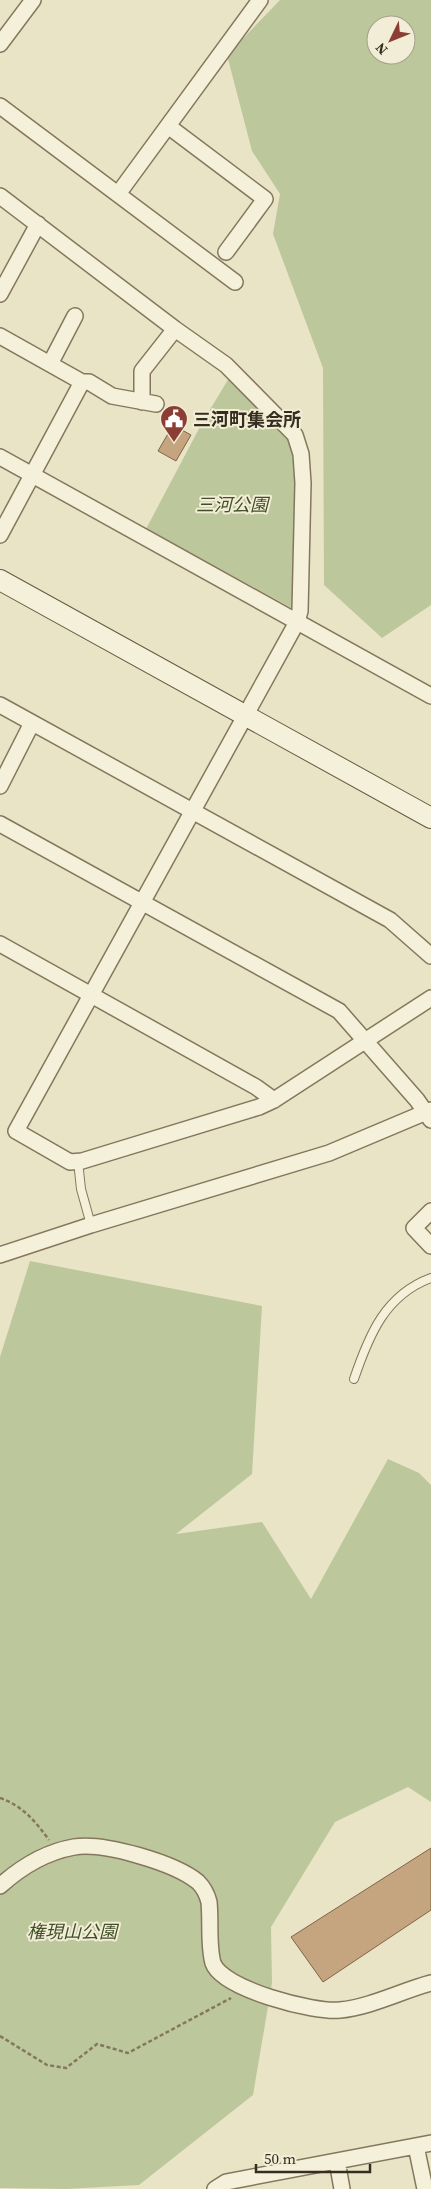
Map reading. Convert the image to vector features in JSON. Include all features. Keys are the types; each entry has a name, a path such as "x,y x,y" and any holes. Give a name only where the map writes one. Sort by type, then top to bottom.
{"street":[{"path":"0,44 33,0"},
{"path":"118,194 260,0"},
{"path":"0,106 235,282"},
{"path":"168,126 265,199 226,252"},
{"path":"0,196 175,329 226,365 295,434 301,454 303,483 300,611 297,622 16,1131 70,1162 259,1107 274,1100 431,998"},
{"path":"0,294 38,224"},
{"path":"50,364 75,316"},
{"path":"0,336 82,382 89,382 112,396 149,403 142,371 175,329"},
{"path":"0,535 82,382"},
{"path":"0,457 431,696"},
{"path":"0,580 431,818"},
{"path":"0,705 390,920 431,956"},
{"path":"0,786 32,723"},
{"path":"0,824 339,1011 429,1114 329,1153 90,1225 0,1255"},
{"path":"0,944 256,1087 274,1100"},
{"path":"431,1211 414,1228 431,1246"},
{"path":"0,1886 23,1868 58,1852 86,1846 116,1848 180,1872 198,1882 207,1895 209,1902 213,1962 225,1979 248,1989 314,2010 340,2010 358,2007 431,1983"},
{"path":"215,2189 226,2182 260,2182 337,2161 431,2143"},
{"path":"416,2146 425,2189"},
{"path":"337,2161 342,2189"}],"lane":[{"path":"78,1161 79,1181 90,1225"},
{"path":"354,1378 365,1346 385,1313 402,1292 431,1278"}],"path":[{"path":"0,1798 19,1806 27,1813 58,1852"},
{"path":"0,2036 47,2065 66,2068 97,2044 128,2053 248,1989"}],"green space":[{"path":"280,0 431,0 431,605 382,638 324,585 323,368 273,234 280,194 252,151 227,55"},
{"name":"三河公園","path":"229,378 286,437 296,456 292,608 146,529 202,423"},
{"name":"権現山公園","path":"30,1261 262,1306 252,1474 176,1534 262,1522 311,1599 388,1459 419,1473 431,1485 431,1802 408,1787 335,1822 271,1927 272,1983 253,2095 139,2185 66,2189 0,2188 0,1357"}],"building":[{"name":"三河町集会所","path":"173,425 191,435 176,461 158,451"},
{"path":"431,1848 431,1910 323,1982 291,1937"}],"place":[{"name":"三河町集会所","path":"174,443"}]}
